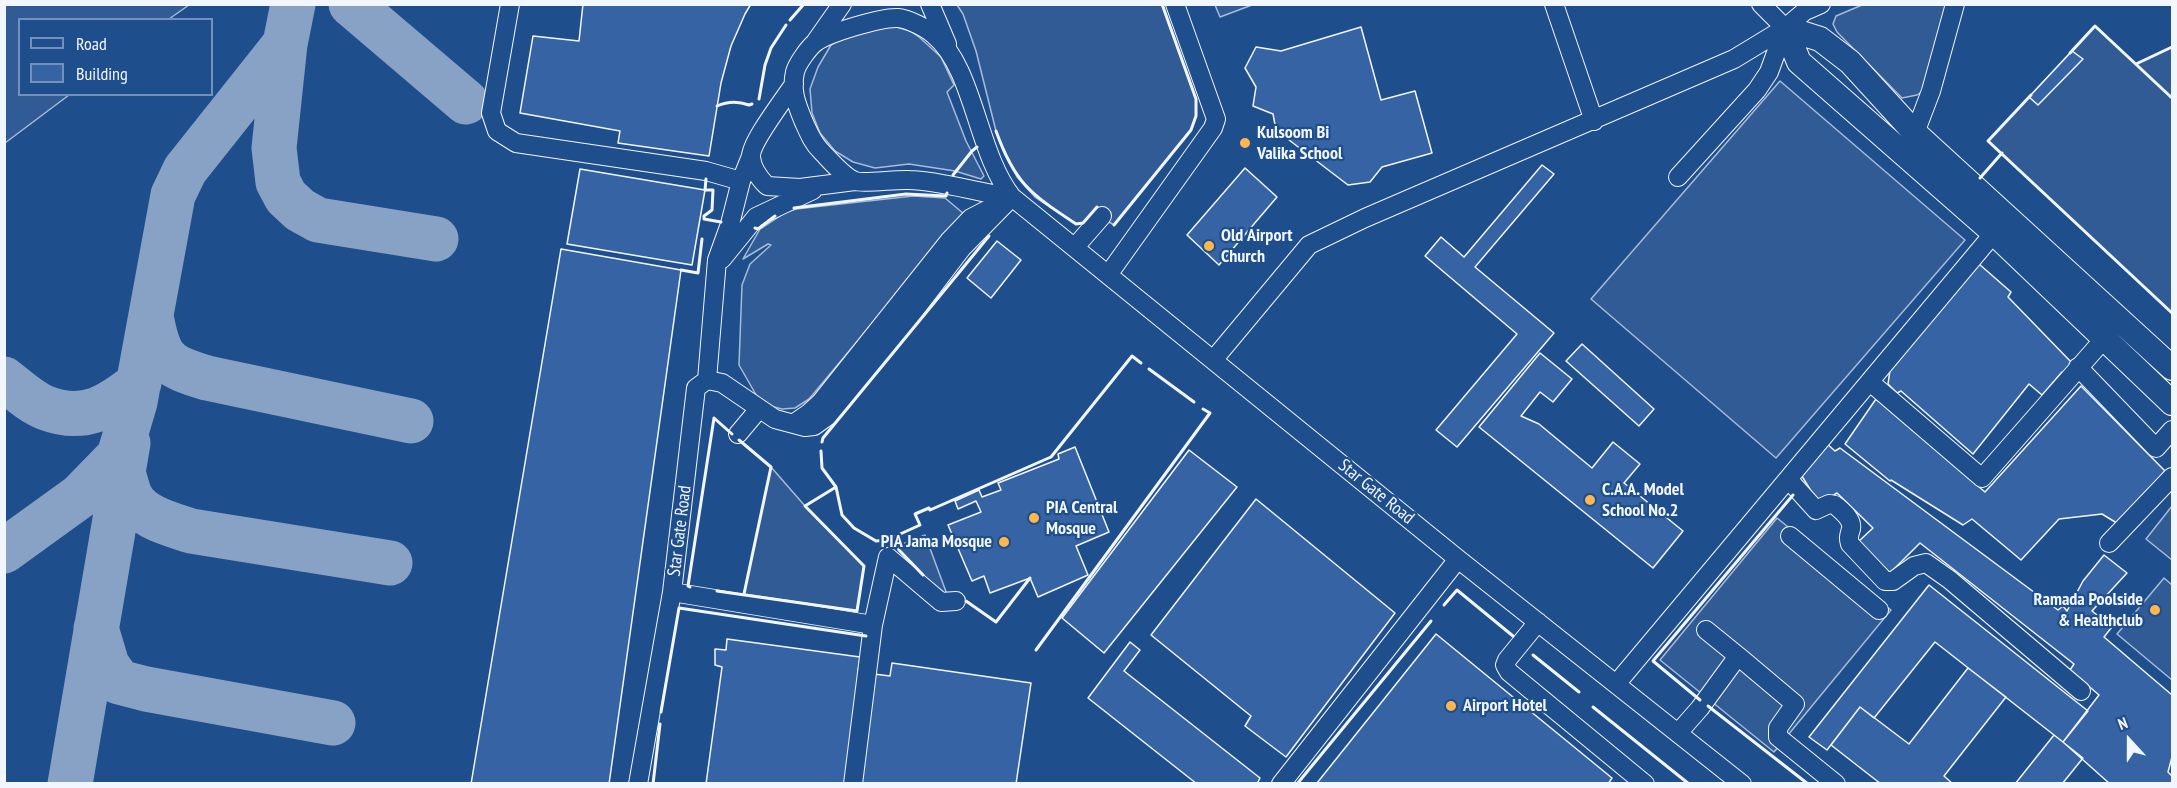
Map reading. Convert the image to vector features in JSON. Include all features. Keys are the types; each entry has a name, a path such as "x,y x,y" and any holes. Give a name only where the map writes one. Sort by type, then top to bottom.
{"main road":[{"path":"1785,28 1820,39 1850,62 2074,294 2104,339 2172,403"},
{"path":"1785,28 1799,62 1994,232 2172,368"}],"street":[{"path":"510,4 491,113 497,131 516,143 706,171 741,181"},
{"path":"842,4 796,70 793,97 813,143 835,166 855,181"},
{"path":"930,4 964,83 983,144 1006,190 1012,197"},
{"path":"1108,275 1213,128 1216,119 1175,4"},
{"path":"1554,4 1594,121"},
{"path":"1761,4 1785,28"},
{"path":"1916,132 1931,91 1955,4"},
{"path":"1214,359 1309,245 1365,218 1734,59 1785,28 1805,11 1820,5"},
{"path":"815,43 852,26 898,18 923,28 949,50"},
{"path":"1678,177 1757,90 1769,72 1785,28"},
{"path":"794,84 755,143 741,181 717,265 706,380 722,382 775,419 793,424 809,413 970,218 1012,197"},
{"path":"751,156 756,174 767,186 800,188 855,181 909,180 940,183 987,194 1012,197"},
{"path":"717,265 756,217 825,185"},
{"name":"Star Gate Road","path":"1012,197 1458,558 1742,783"},
{"path":"1075,247 1102,216"},
{"path":"1617,683 1994,232"},
{"path":"1870,382 1982,478 2104,339"},
{"path":"2078,367 2156,448 2172,430"},
{"name":"Star Gate Road","path":"638,783 672,592 692,409 696,388 706,380"},
{"path":"738,434 759,409"},
{"path":"1788,479 1816,510 1829,504 1835,505 1845,514 1852,527 1848,538 1850,544 1885,581 1893,581 1914,566 1926,563 1950,580 2081,691"},
{"path":"2109,543 2171,481"},
{"path":"1790,536 1879,610"},
{"path":"853,783 873,625 888,557 941,602 956,601"},
{"path":"1281,783 1458,558"},
{"path":"672,592 873,625"},
{"path":"1539,622 1507,660 1505,665 1509,672 1645,783"},
{"path":"1706,630 1795,704 1778,728 1778,737 1836,783"},
{"path":"1678,733 1700,708 1738,656"}],"shaded area":[{"path":"5,4 189,4 170,18 18,18 18,96 68,96 5,143"},
{"path":"957,5 1162,5 1196,99 1196,116 1191,130 1114,225 1093,212 1083,223 1076,224 1035,197 1017,177 996,131 976,51 963,14"},
{"path":"1215,5 1252,5 1220,17"},
{"path":"1862,5 1946,5 1926,89 1917,95 1902,98 1837,32 1833,24 1836,16"},
{"path":"893,26 910,31 941,57 954,85 947,92 966,141 984,176 981,179 955,171 909,164 875,168 853,162 835,151 820,133 812,113 810,89 818,67 831,45 850,33"},
{"path":"2095,26 2136,64 2172,47 2172,313 1988,141"},
{"path":"1780,81 1965,240 1776,458 1591,299"},
{"path":"913,196 945,198 964,214 809,399 795,408 782,409 759,400 739,365 742,285 750,264 771,245 768,244 743,259 760,229 786,212 796,209"},
{"path":"771,467 805,506 864,566 857,611 744,594"},
{"path":"2172,506 2172,560 2146,539"},
{"path":"1777,518 1891,610 1774,752 1660,660"},
{"path":"925,535 948,597 940,592 899,550 898,546"},
{"name":"Ramada Poolside & Healthclub","path":"2164,578 2172,585 2172,680 2117,634"}],"building":[{"path":"583,4 751,4 731,46 721,83 709,156 618,143 620,131 520,113 533,36 579,41"},
{"path":"1361,27 1381,100 1415,91 1432,153 1382,167 1370,182 1348,185 1276,130 1273,114 1253,106 1256,87 1245,68 1256,47 1281,51"},
{"path":"2072,51 2083,59 2038,105 2029,97"},
{"path":"1542,165 1554,174 1475,267 1554,333 1457,447 1436,430 1517,334 1425,256 1441,237 1464,257"},
{"path":"1245,168 1277,197 1219,265 1187,235"},
{"path":"580,169 705,190 692,265 567,244"},
{"path":"997,241 1021,260 991,298 967,278"},
{"path":"561,249 681,270 609,784 471,784"},
{"path":"1979,264 2011,292 2008,297 2073,364 2063,375 2062,372 2042,395 2029,384 1973,454 1901,391 1897,393 1888,384 1890,370"},
{"path":"1582,344 1654,409 1639,426 1566,361"},
{"name":"C.A.A. Model School No.2","path":"1540,353 1572,379 1553,402 1540,392 1521,416 1539,424 1592,468 1613,442 1640,464 1624,483 1683,531 1653,568 1479,427"},
{"path":"2081,386 2165,471 2120,525 2102,514 2059,519 2021,560 1972,519 1963,525 1890,481 1845,444 1876,399 1985,492"},
{"path":"1826,443 1835,451 1840,448 2058,610 2063,606 2067,611 2083,581 2104,555 2127,573 2092,611 2112,627 2104,637 2172,695 2172,757 2168,772 2172,776 2172,784 2110,784 2063,742 2099,695 2070,670 2074,664 1920,543 1890,573 1859,541 1873,528 1837,493 1819,504 1800,473"},
{"name":"PIA Central Mosque","path":"1075,447 1109,532 1076,546 1088,575 1038,597 1030,578 990,593 984,576 972,581 948,525 981,512 976,501 958,509 955,501 979,490 982,497 1001,490 998,483 1059,459 1058,454"},
{"path":"1189,450 1237,487 1104,653 1062,618"},
{"path":"1256,499 1395,613 1286,757 1245,726 1251,716 1151,635"},
{"path":"1929,585 2088,711 2063,742 1935,642 1874,718 1860,707 1827,750 1809,737"},
{"name":"Airport Hotel","path":"1436,634 1612,778 1608,784 1317,783"},
{"path":"727,639 860,657 858,672 890,676 892,663 1031,683 1016,784 706,784 722,667 715,665 715,649 726,650"},
{"path":"1130,642 1140,650 1124,671 1260,778 1257,784 1197,784 1088,698"},
{"path":"1968,668 2006,697 1944,776 1953,784 1881,784 1831,745 1860,707 1909,744"},
{"path":"2054,735 2083,758 2062,784 2015,784"}],"taxiway":[{"path":"4,551 80,496 119,456 135,402 173,195 185,170 285,44 293,4"},
{"path":"351,4 466,102"},
{"path":"285,44 274,148 278,182 286,197 300,210 318,220 436,239"},
{"path":"151,316 157,342 166,359 193,374 411,421"},
{"path":"4,379 41,406 73,414 85,413 107,405 139,383"},
{"path":"70,784 128,443"},
{"path":"123,472 135,503 156,519 174,526 191,531 390,563"},
{"path":"96,628 107,665 119,682 333,723"}],"wall":[{"path":"790,20 804,4"},
{"path":"1114,225 1191,130 1196,116 1196,99 1162,4"},
{"path":"759,99 765,65 771,48 786,25"},
{"path":"2070,53 2095,26 2172,98"},
{"path":"2136,64 2172,47"},
{"path":"2031,95 1988,141 2172,313"},
{"path":"717,106 733,102 752,104"},
{"path":"996,131 1010,164 1018,176 1047,204 1076,224 1083,223 1097,207"},
{"path":"953,175 977,147"},
{"path":"1980,178 2002,153"},
{"path":"706,179 705,190 713,190 712,210 704,216 704,219 721,222"},
{"path":"794,208 906,194 946,196 947,193"},
{"path":"755,228 758,229 775,216"},
{"path":"822,442 989,236"},
{"path":"681,270 698,273 702,239"},
{"path":"821,451 822,468 836,487 842,515 854,528 876,541 887,540 920,525 915,514 929,508 930,510 1051,457 1132,356 1141,363"},
{"path":"1149,369 1194,402"},
{"path":"1036,650 1210,413 1203,409"},
{"path":"690,587 688,586 714,418 732,434"},
{"path":"739,440 771,467 744,594"},
{"path":"717,591 857,611 864,566 805,506 836,487"},
{"path":"1700,700 1653,661 1793,495"},
{"path":"897,543 899,550 923,575"},
{"path":"966,601 996,622 1030,578"},
{"path":"1444,605 1457,590 1513,636"},
{"path":"661,712 679,608 866,636"},
{"path":"1297,784 1431,621"},
{"path":"1533,655 1579,692"},
{"path":"1708,706 1808,784"},
{"path":"1593,707 1689,784"},
{"path":"653,784 660,724"}],"place":[{"name":"Kulsoom Bi Valika School","path":"1245,143"},
{"name":"Old Airport Church","path":"1209,246"},
{"name":"C.A.A. Model School No.2","path":"1590,500"},
{"name":"PIA Central Mosque","path":"1034,518"},
{"name":"PIA Jama Mosque","path":"1004,542"},
{"name":"Ramada Poolside & Healthclub","path":"2155,610"},
{"name":"Airport Hotel","path":"1451,706"}]}
